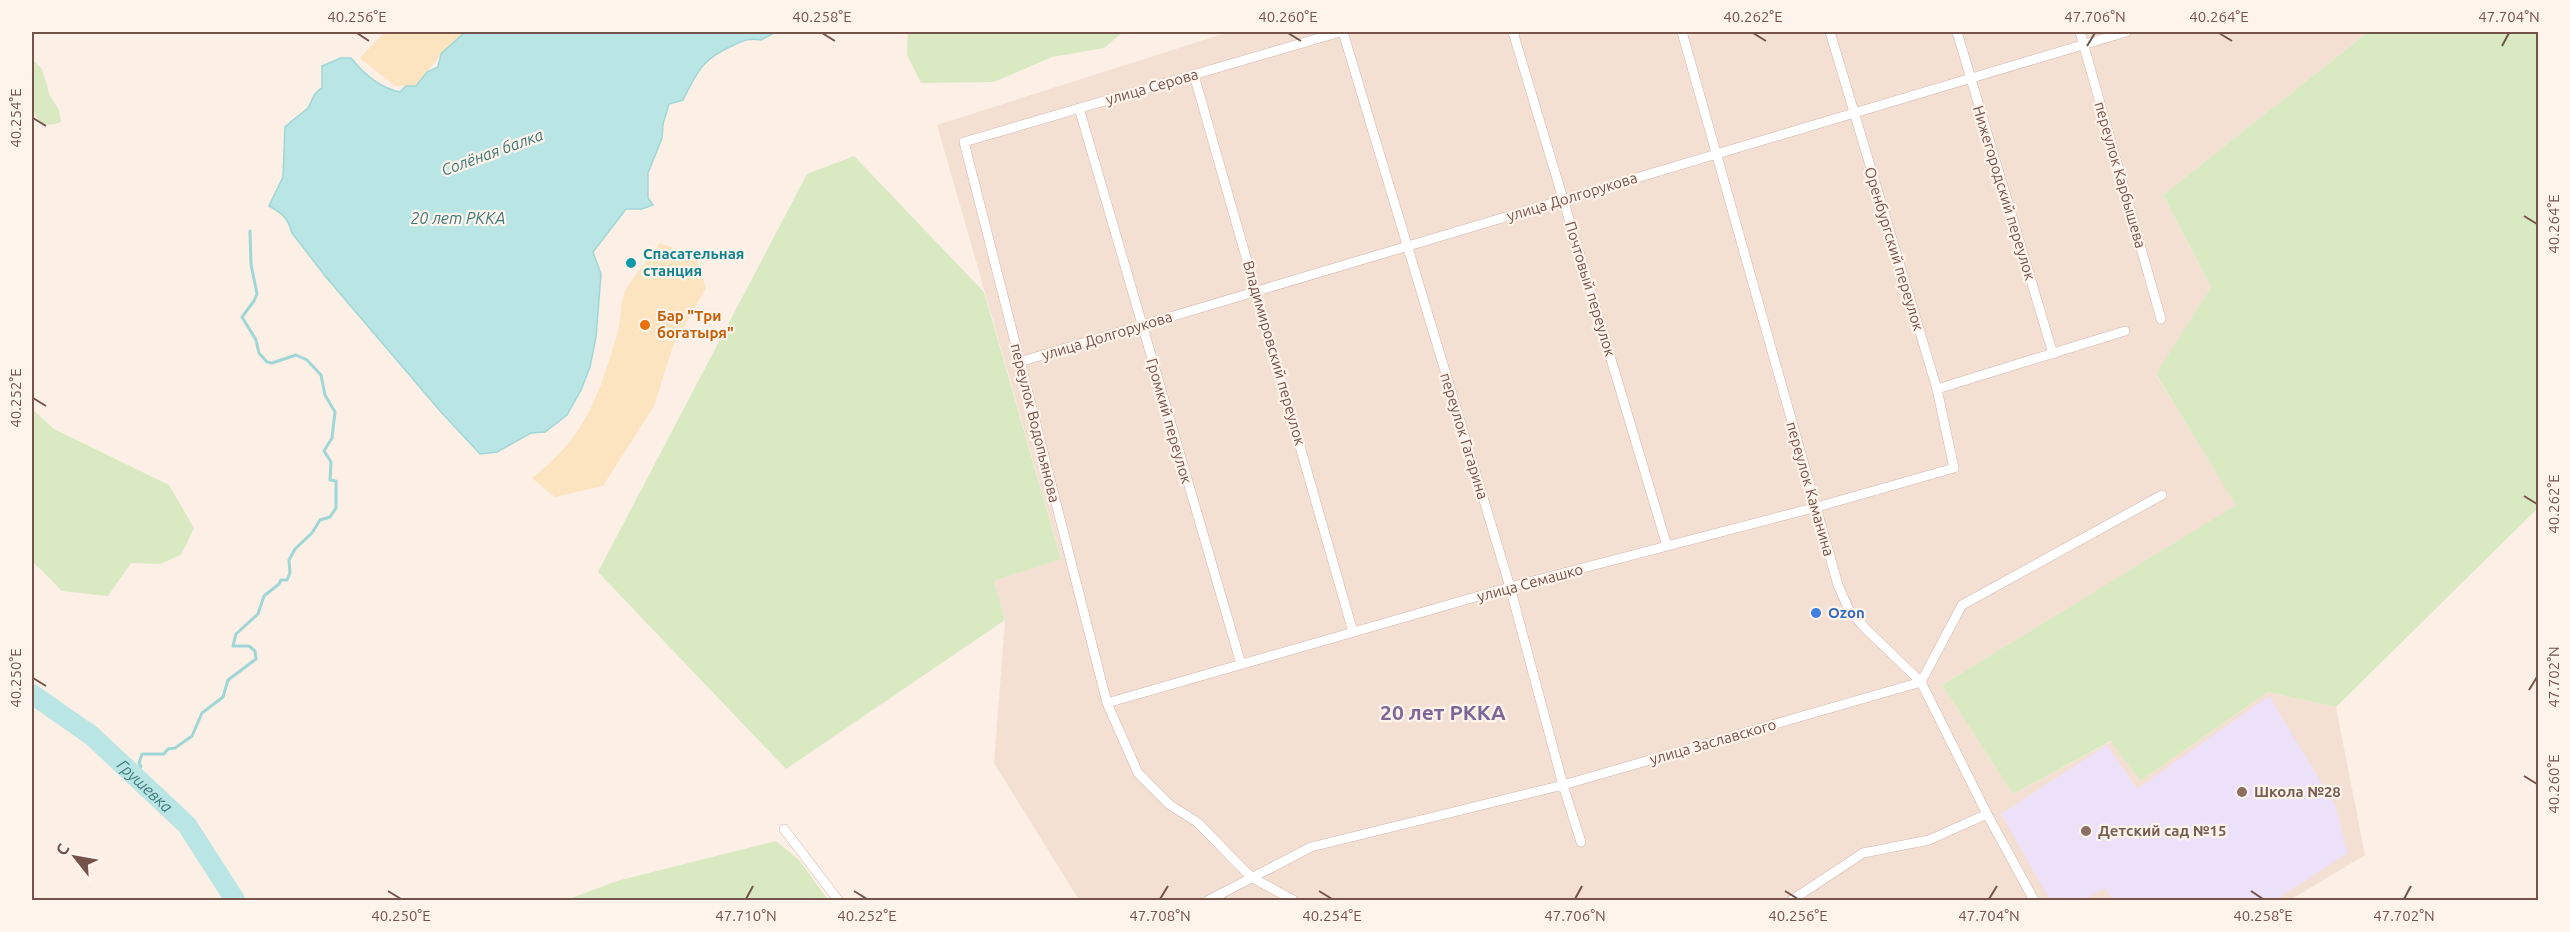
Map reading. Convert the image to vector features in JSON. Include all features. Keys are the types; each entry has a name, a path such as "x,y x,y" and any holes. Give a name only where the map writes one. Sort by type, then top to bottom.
{"street":[{"name":"улица Серова","path":"964,142 1342,32"},
{"name":"переулок Гагарина","path":"1342,32 1510,587 1563,785 1581,842"},
{"name":"Почтовый переулок","path":"1513,32 1667,546"},
{"name":"переулок Каманина","path":"1682,32 1838,585 1849,610 1866,630 1921,682 1987,814 2034,900"},
{"name":"Оренбургский переулок","path":"1830,32 1937,389 1954,468"},
{"name":"Нижегородский переулок","path":"1957,32 2053,354"},
{"name":"переулок Карбышева","path":"2080,32 2161,319"},
{"name":"улица Долгорукова","path":"1019,362 2126,32"},
{"name":"Владимировский переулок","path":"1194,75 1353,632"},
{"name":"Громкий переулок","path":"1079,108 1241,664"},
{"name":"переулок Водопьянова","path":"964,142 1107,703 1138,772 1170,805 1197,822 1251,877 1293,900"},
{"path":"1937,389 2125,331"},
{"name":"улица Семашко","path":"1107,703 1510,587 1816,507 1954,468"},
{"path":"1921,682 1962,604 2162,495"},
{"name":"улица Заславского","path":"1209,900 1311,847 1563,785 1921,682"},
{"path":"1792,900 1863,853 1929,840 1987,814"},
{"path":"784,829 838,900"}],"shaded area":[{"path":"1229,32 2368,32 2163,195 2211,287 2156,375 2237,505 1942,685 2013,794 2112,741 2140,781 2268,692 2336,707 2365,855 2290,900 1079,900 994,763 1005,620 994,581 1061,558 937,125"},
{"name":"Школа №28","path":"2269,696 2335,805 2348,853 2275,900 2113,900 2105,888 2083,900 2050,900 2001,814 2107,745 2137,789"}],"green space":[{"path":"908,32 1123,32 1104,48 1052,57 994,82 921,83 907,55"},
{"path":"2368,32 2538,32 2538,508 2336,707 2268,692 2140,781 2111,741 2013,794 1942,685 2236,505 2156,374 2211,287 2163,195"},
{"path":"32,59 42,69 50,96 59,110 61,122 49,125 40,122 35,114 31,93"},
{"path":"854,156 984,292 1061,559 994,581 1005,620 786,769 598,572 807,174"},
{"path":"32,409 54,429 169,485 194,528 181,555 160,564 131,563 108,596 62,591 32,561"},
{"path":"776,841 799,860 828,900 566,900 617,881"}],"sand":[{"path":"385,32 465,32 441,54 416,86 395,86 360,58"},
{"path":"660,243 695,256 706,288 673,346 654,406 603,486 555,497 532,478 566,446 588,413 597,395 618,331 625,291"}],"water":[{"name":"20 лет РККА","path":"465,32 776,32 761,40 750,39 741,42 715,55 697,73 683,100 669,104 663,124 662,138 648,173 648,198 653,205 642,209 626,209 593,252 601,274 596,337 590,367 581,390 567,415 545,432 531,433 497,452 480,454 441,412 326,277 292,233 284,216 269,206 283,177 285,127 308,108 314,95 322,88 322,66 341,58 351,58 372,79 400,92 406,86 416,86 427,72 438,67 441,54"}],"waterway":[{"name":"Солёная балка","path":"136,777 141,766 139,763 142,754 164,754 168,749 175,748 192,736 202,713 223,697 228,680 256,659 255,651 249,646 233,646 236,634 258,614 264,596 281,580 287,580 290,573 289,560 295,549 312,533 320,520 330,517 336,508 336,481 330,480 331,462 324,451 332,438 335,412 325,395 321,375 307,360 296,355 272,363 267,362 259,353 256,340 242,317 257,294 251,264 250,231"},
{"name":"Грушевка","path":"32,694 92,736 187,825 235,900"}],"place":[{"name":"Спасательная станция","path":"631,263"},
{"name":"Бар \"Три богатыря\"","path":"645,325"},
{"name":"Ozon","path":"1816,613"},
{"name":"Школа №28","path":"2242,792"},
{"name":"Детский сад №15","path":"2086,831"}],"district":[{"name":"20 лет РККА","path":"1443,713"}]}
